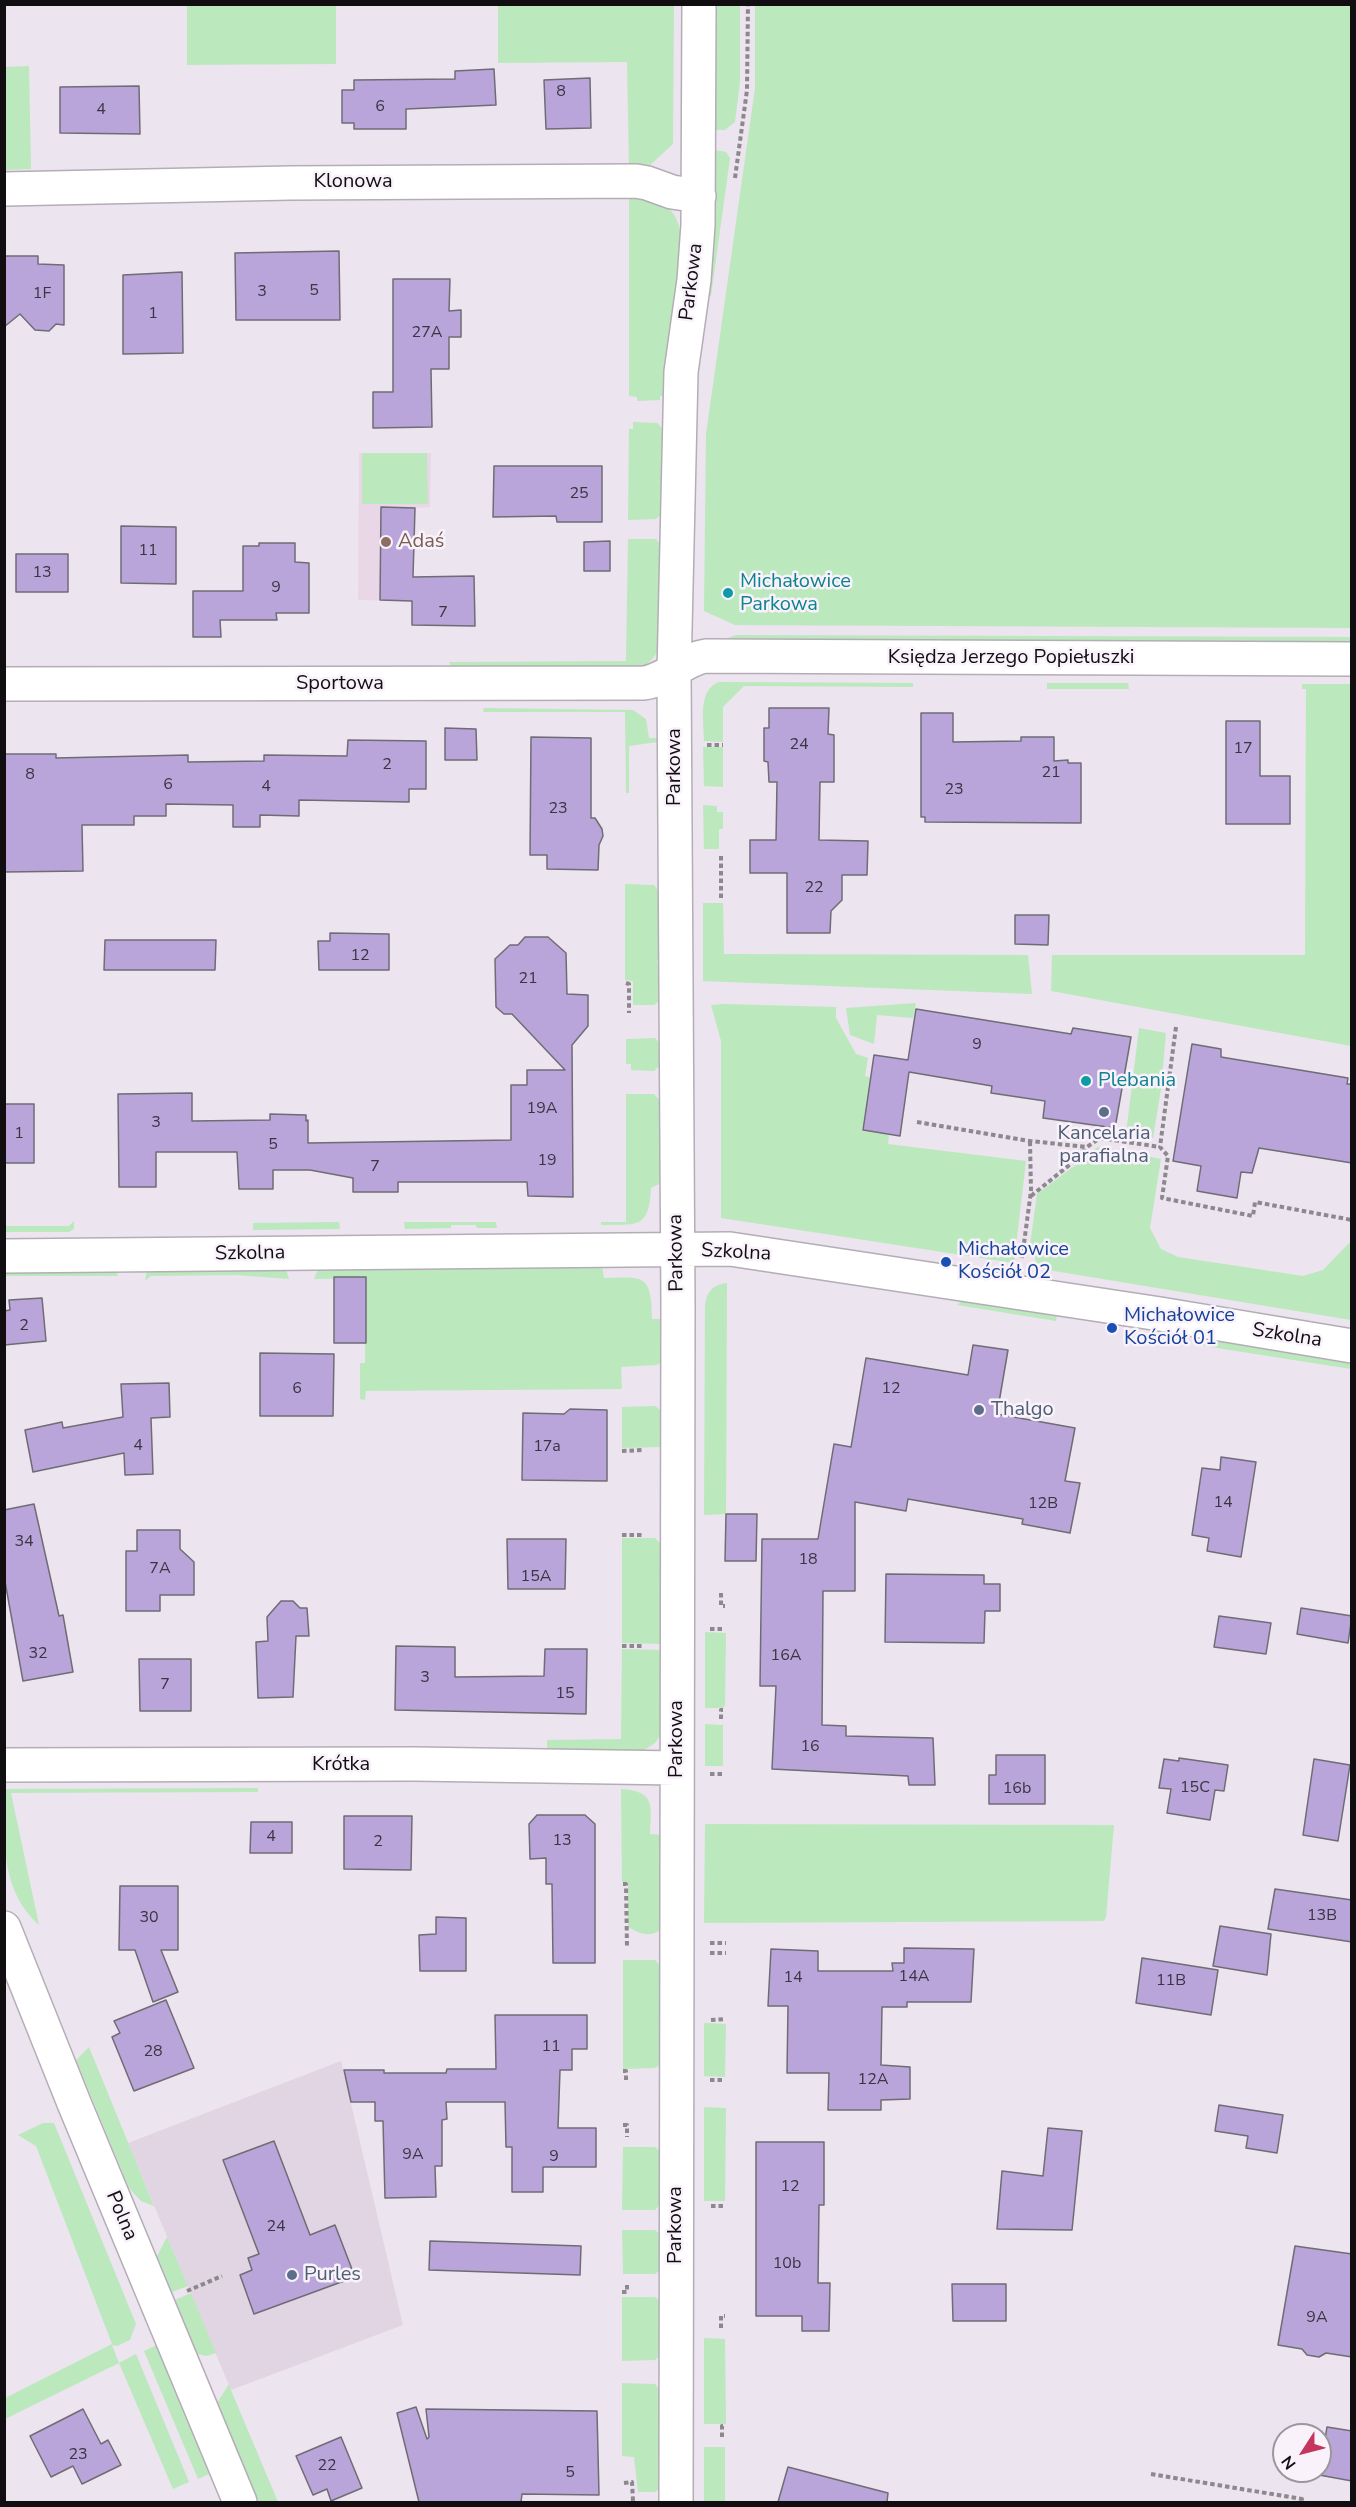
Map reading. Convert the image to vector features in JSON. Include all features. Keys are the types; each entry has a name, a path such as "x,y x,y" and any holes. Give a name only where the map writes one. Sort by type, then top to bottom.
{"street":[{"name":"Parkowa","path":"676,2502 677,1250 674,672 681,372 696,263 699,196 699,4"},
{"name":"Klonowa","path":"4,189 290,183 636,181 672,192 699,196"},
{"name":"Księdza Jerzego Popiełuszki","path":"674,672 697,658 706,656 1352,659"},
{"name":"Sportowa","path":"4,684 644,683 674,672"},
{"name":"Szkolna","path":"4,1256 730,1249 1352,1346"},
{"name":"Krótka","path":"4,1765 414,1764 677,1768"},
{"name":"Polna","path":"4,1928 240,2502"}],"path":[{"path":"721,856 722,901"},
{"path":"626,984 629,984 629,1013"},
{"path":"1160,1147 1176,1027"},
{"path":"917,1122 1030,1141 1087,1147"},
{"path":"1030,1197 1100,1138 1160,1147 1168,1156 1162,1198 1252,1216 1255,1202 1352,1220"},
{"path":"1021,1264 1030,1197 1030,1141"},
{"path":"721,1593 721,1606 725,1606"},
{"path":"721,1719 721,1710 723,1710"},
{"path":"623,1884 626,1884 627,1947"},
{"path":"623,2071 626,2071 626,2082"},
{"path":"623,2125 627,2125 627,2137"},
{"path":"189,2290 222,2276"},
{"path":"622,2292 627,2292 627,2283"},
{"path":"721,2328 721,2316 725,2316"},
{"path":"722,2437 722,2426 726,2426"},
{"path":"1151,2474 1302,2499 1301,2502"},
{"path":"624,2483 632,2482 633,2501"}],"shaded area":[{"name":"Adaś","path":"359,453 431,453 430,507 415,508 412,601 358,600"},
{"path":"341,2061 403,2325 231,2390 128,2143"}],"green space":[{"path":"187,5 336,5 336,64 187,65"},
{"path":"498,5 674,5 673,144 647,168 629,168 627,62 498,63"},
{"path":"714,5 740,5 740,82 735,122 725,130 715,130"},
{"path":"755,5 1351,5 1351,628 735,625 704,611 706,434 755,88"},
{"path":"29,66 31,169 5,170 5,67"},
{"path":"715,150 726,152 730,158 711,296 706,295"},
{"path":"629,191 654,200 670,210 676,217 681,238 682,254 677,259 681,265 665,396 660,396 660,400 637,401 637,397 629,396 629,198 360,198"},
{"path":"633,422 657,423 664,430 663,513 656,519 628,520 629,429 633,429"},
{"path":"362,453 427,453 428,504 362,504"},
{"path":"628,539 656,539 663,548 662,625 658,626 662,629 661,636 657,652 645,665 639,668 452,668 449,662 626,661"},
{"path":"736,635 1351,637 1352,645 728,642 728,638"},
{"path":"719,682 913,683 913,687 744,686 723,707 723,742 704,741 703,707 705,699 707,692"},
{"path":"1047,683 1128,683 1129,689 1047,689"},
{"path":"1302,684 1351,684 1351,1046 1051,991 1052,955 1305,955 1306,689 1302,689"},
{"path":"484,708 633,710 646,719 649,738 657,738 657,742 629,746 629,793 626,793 625,712 483,712"},
{"path":"703,747 723,747 723,787 704,786"},
{"path":"703,805 717,806 717,812 723,812 723,829 719,829 719,849 704,849"},
{"path":"625,884 654,885 661,894 661,960 657,963 661,964 661,1000 654,1005 633,1005 633,981 625,980"},
{"path":"703,903 723,903 724,954 1028,955 1032,994 703,981"},
{"path":"916,1003 913,1018 877,1015 874,1044 850,1035 846,1008"},
{"path":"711,1005 836,1007 836,1018 856,1054 868,1058 865,1076 870,1077 862,1131 889,1135 888,1144 1026,1161 1014,1263 721,1218 721,1041"},
{"path":"1139,1028 1166,1033 1161,1089 1153,1138 1126,1134"},
{"path":"655,1038 661,1045 661,1064 654,1071 631,1070 631,1064 626,1064 626,1039"},
{"path":"626,1094 654,1094 661,1102 661,1183 651,1188 647,1211 639,1222 624,1225 601,1225 601,1222 626,1222"},
{"path":"1098,1147 1161,1159 1150,1228 1161,1249 1178,1257 1303,1276 1323,1270 1351,1241 1351,1320 1038,1267 1030,1245 1037,1194 1081,1161 1085,1161 1086,1154"},
{"path":"74,1221 74,1229 69,1232 5,1232 5,1226 69,1226"},
{"path":"339,1222 340,1229 253,1230 253,1223"},
{"path":"404,1222 496,1222 497,1228 451,1225 451,1228 405,1229"},
{"path":"602,1266 604,1278 629,1278 643,1281 650,1293 652,1319 663,1319 663,1362 656,1365 621,1367 622,1389 366,1391 365,1400 360,1399 360,1363 365,1363 366,1278 314,1279 318,1269"},
{"path":"286,1269 289,1279 236,1275 151,1276 145,1281 147,1270"},
{"path":"116,1270 118,1276 5,1276 4,1271 58,1273 61,1271"},
{"path":"727,1283 726,1514 704,1515 705,1304 707,1295 712,1289"},
{"path":"965,1298 1057,1314 1056,1321 957,1305"},
{"path":"1206,1338 1351,1361 1351,1369 1198,1345"},
{"path":"655,1406 663,1412 662,1447 622,1448 622,1407"},
{"path":"622,1538 655,1538 662,1545 662,1644 622,1643"},
{"path":"705,1632 726,1633 725,1705 723,1708 705,1708"},
{"path":"622,1649 662,1650 661,1734 655,1743 641,1752 547,1752 547,1740 621,1739"},
{"path":"705,1724 723,1725 723,1766 705,1766"},
{"path":"258,1788 258,1792 11,1793 39,1925 26,1911 17,1896 11,1880 5,1846 5,1789"},
{"path":"621,1789 632,1790 646,1797 651,1815 650,1834 662,1835 662,1929 658,1932 641,1933 628,1927 628,1882 622,1882"},
{"path":"705,1824 1114,1825 1106,1917 1104,1921 704,1923"},
{"path":"623,1960 655,1960 662,1968 661,2064 655,2068 623,2069"},
{"path":"704,2023 726,2024 725,2077 704,2076"},
{"path":"89,2047 154,2206 141,2201 129,2188 76,2060"},
{"path":"704,2107 726,2108 725,2201 704,2201"},
{"path":"43,2123 54,2123 136,2324 130,2340 117,2346 112,2345 119,2363 5,2419 5,2398 112,2344 36,2146 18,2135"},
{"path":"623,2147 655,2147 662,2153 662,2202 655,2210 622,2210"},
{"path":"622,2230 655,2230 662,2236 661,2269 655,2274 623,2274"},
{"path":"167,2237 188,2286 172,2292 157,2256"},
{"path":"191,2293 216,2353 207,2356 197,2354 175,2300"},
{"path":"622,2297 655,2297 661,2302 662,2354 655,2360 622,2361"},
{"path":"704,2338 725,2339 726,2424 704,2424"},
{"path":"157,2345 209,2474 198,2479 144,2351"},
{"path":"136,2354 189,2482 173,2489 119,2363"},
{"path":"622,2383 655,2384 662,2392 662,2487 655,2492 638,2492 634,2457 622,2456"},
{"path":"229,2384 278,2502 259,2502 217,2403"},
{"path":"704,2447 725,2447 725,2502 704,2502"}],"building":[{"path":"494,69 496,105 406,109 406,129 354,129 354,123 342,123 342,90 354,90 354,80 455,79 455,71"},
{"path":"590,78 591,128 546,129 544,80"},
{"path":"139,86 140,134 60,133 60,87"},
{"path":"339,251 340,320 236,320 235,253"},
{"path":"4,256 38,256 38,264 64,265 64,325 56,324 49,331 35,330 20,314 4,327"},
{"path":"182,272 183,353 123,354 123,275"},
{"path":"393,279 450,279 449,311 461,310 461,337 449,337 449,369 431,369 432,427 373,428 373,392 393,392"},
{"path":"494,466 602,466 602,522 557,522 556,516 493,517"},
{"path":"381,507 415,508 413,577 474,576 475,626 412,625 412,601 380,600"},
{"path":"121,526 176,527 176,584 121,583"},
{"path":"610,541 610,571 584,571 584,542"},
{"path":"259,543 295,543 295,562 309,563 309,613 276,613 277,620 220,620 221,637 193,637 193,591 243,591 243,546 259,546"},
{"path":"16,554 68,554 68,592 16,592"},
{"path":"769,708 829,708 828,734 834,735 834,782 820,782 819,840 868,841 867,875 842,875 842,900 831,911 830,933 787,933 787,873 750,873 750,840 776,840 777,782 769,782 768,762 764,761 764,728 769,728"},
{"path":"921,713 953,713 953,742 1021,741 1021,737 1054,737 1054,761 1068,760 1068,763 1081,763 1081,823 925,822 925,817 921,817"},
{"path":"1226,721 1260,721 1260,776 1290,776 1290,824 1226,824"},
{"path":"445,728 476,729 477,760 445,760"},
{"path":"531,737 591,738 591,818 595,818 602,829 603,836 599,845 598,870 547,869 547,855 530,855"},
{"path":"348,740 426,741 426,789 409,789 409,802 299,800 299,816 260,815 260,827 233,827 233,805 166,804 166,816 134,816 134,825 82,825 83,871 4,872 4,754 56,754 56,758 188,755 188,762 264,761 264,755 347,756"},
{"path":"1015,915 1049,915 1048,945 1015,944"},
{"path":"330,933 389,934 389,970 319,970 318,941 330,941"},
{"path":"525,937 548,937 566,953 567,994 588,995 588,1026 572,1045 573,1197 528,1196 527,1182 398,1182 398,1192 353,1192 353,1178 310,1170 273,1170 273,1189 239,1189 237,1152 156,1152 156,1187 119,1187 118,1094 192,1093 192,1121 270,1120 270,1114 306,1115 308,1143 511,1140 511,1085 527,1085 527,1070 565,1070 512,1014 504,1014 496,1007 495,959 510,945 518,945"},
{"path":"105,940 216,940 215,970 104,970"},
{"path":"916,1009 1071,1034 1073,1028 1131,1037 1115,1128 1043,1118 1045,1101 991,1093 992,1086 909,1072 900,1136 863,1130 874,1055 908,1060"},
{"path":"1192,1044 1221,1049 1221,1057 1348,1078 1347,1084 1352,1084 1352,1163 1259,1148 1252,1173 1241,1172 1237,1198 1197,1191 1201,1166 1173,1161"},
{"path":"4,1104 34,1104 34,1163 4,1163"},
{"path":"334,1277 366,1277 366,1343 334,1343"},
{"path":"42,1298 46,1341 4,1345 4,1311 10,1310 9,1300"},
{"path":"973,1345 1008,1350 997,1414 1075,1428 1065,1481 1080,1483 1070,1533 1022,1524 1023,1519 908,1499 906,1511 855,1502 855,1591 823,1591 822,1725 846,1726 846,1736 933,1738 935,1785 909,1785 908,1776 772,1769 776,1686 760,1686 762,1539 818,1539 834,1444 851,1447 866,1358 968,1375"},
{"path":"260,1353 334,1354 333,1416 260,1416"},
{"path":"169,1383 170,1417 151,1418 153,1474 125,1475 124,1453 33,1472 25,1430 62,1422 63,1428 123,1417 121,1384"},
{"path":"570,1409 607,1410 607,1481 522,1480 523,1413 564,1414"},
{"path":"1221,1457 1256,1462 1241,1557 1207,1551 1209,1538 1192,1535 1202,1468 1220,1470"},
{"path":"34,1504 59,1616 63,1615 73,1672 23,1681 4,1576 4,1510"},
{"path":"726,1514 757,1514 756,1561 725,1561"},
{"path":"137,1530 180,1530 180,1549 194,1562 194,1595 160,1595 160,1611 126,1611 126,1551 137,1551"},
{"path":"507,1539 566,1539 565,1589 508,1589"},
{"path":"886,1574 984,1575 984,1584 1000,1584 1000,1611 985,1611 984,1643 885,1642"},
{"path":"281,1601 293,1601 300,1608 307,1608 309,1636 296,1636 293,1697 258,1698 256,1642 268,1641 267,1617"},
{"path":"1301,1608 1352,1616 1348,1643 1297,1634"},
{"path":"1219,1616 1271,1623 1266,1654 1214,1647"},
{"path":"396,1646 455,1647 455,1677 544,1676 545,1649 587,1649 586,1714 395,1710"},
{"path":"139,1659 191,1659 191,1711 140,1711"},
{"path":"996,1755 1045,1755 1045,1804 989,1804 989,1775 996,1775"},
{"path":"1179,1758 1228,1765 1224,1791 1215,1790 1210,1820 1167,1813 1171,1789 1159,1788 1164,1759 1179,1761"},
{"path":"1314,1759 1350,1765 1338,1841 1303,1835"},
{"path":"537,1815 585,1815 595,1824 595,1963 553,1963 552,1884 546,1884 546,1858 530,1859 529,1824"},
{"path":"344,1816 412,1816 411,1870 344,1869"},
{"path":"251,1822 292,1822 292,1853 250,1853"},
{"path":"120,1886 178,1886 178,1950 161,1950 178,1992 153,2002 135,1950 119,1950"},
{"path":"1275,1889 1352,1900 1352,1942 1268,1929"},
{"path":"436,1917 466,1918 466,1971 420,1971 419,1935 436,1934"},
{"path":"1220,1926 1271,1934 1267,1975 1213,1966"},
{"path":"904,1948 974,1949 971,2002 907,2002 907,2007 882,2007 881,2065 910,2067 910,2099 881,2100 881,2110 828,2110 829,2073 787,2073 788,2006 768,2006 771,1949 818,1951 818,1971 893,1971 892,1963 904,1963"},
{"path":"1142,1958 1218,1970 1211,2015 1136,2003"},
{"path":"166,2000 194,2068 134,2091 112,2037 120,2033 114,2021"},
{"path":"495,2015 587,2015 587,2049 572,2049 572,2070 560,2070 558,2128 596,2128 596,2167 543,2167 543,2192 512,2192 512,2147 506,2147 505,2102 446,2102 447,2119 442,2120 442,2166 435,2166 436,2197 385,2198 383,2121 375,2121 375,2102 351,2102 344,2070 384,2070 384,2073 446,2073 447,2069 496,2069"},
{"path":"1219,2105 1283,2115 1277,2153 1246,2148 1248,2136 1215,2131"},
{"path":"1048,2128 1082,2131 1072,2230 997,2229 1002,2171 1043,2176"},
{"path":"274,2141 310,2235 335,2225 355,2277 254,2314 240,2275 252,2270 248,2258 259,2254 223,2160"},
{"path":"756,2142 824,2142 824,2205 819,2205 818,2283 830,2283 829,2331 802,2331 802,2316 756,2316"},
{"path":"430,2241 581,2246 580,2275 429,2270"},
{"path":"1295,2246 1352,2254 1352,2357 1326,2353 1319,2357 1307,2355 1302,2349 1278,2345"},
{"path":"952,2284 1006,2284 1006,2321 953,2321"},
{"path":"416,2407 427,2439 429,2437 426,2409 597,2411 599,2495 522,2494 521,2502 419,2502 397,2413"},
{"path":"83,2409 101,2444 108,2440 121,2465 82,2484 73,2466 51,2477 30,2436"},
{"path":"1332,2428 1352,2431 1352,2481 1332,2477"},
{"path":"341,2437 362,2488 331,2501 327,2489 313,2495 296,2456"},
{"path":"788,2467 888,2493 887,2502 778,2502"}],"place":[{"name":"Adaś","path":"386,542"},
{"name":"Michałowice Parkowa","path":"728,593"},
{"name":"Plebania","path":"1086,1081"},
{"name":"Kancelaria parafialna","path":"1104,1112"},
{"name":"Michałowice Kościół 02","path":"946,1262"},
{"name":"Michałowice Kościół 01","path":"1112,1328"},
{"name":"Thalgo","path":"979,1410"},
{"name":"Purles","path":"292,2275"}]}
